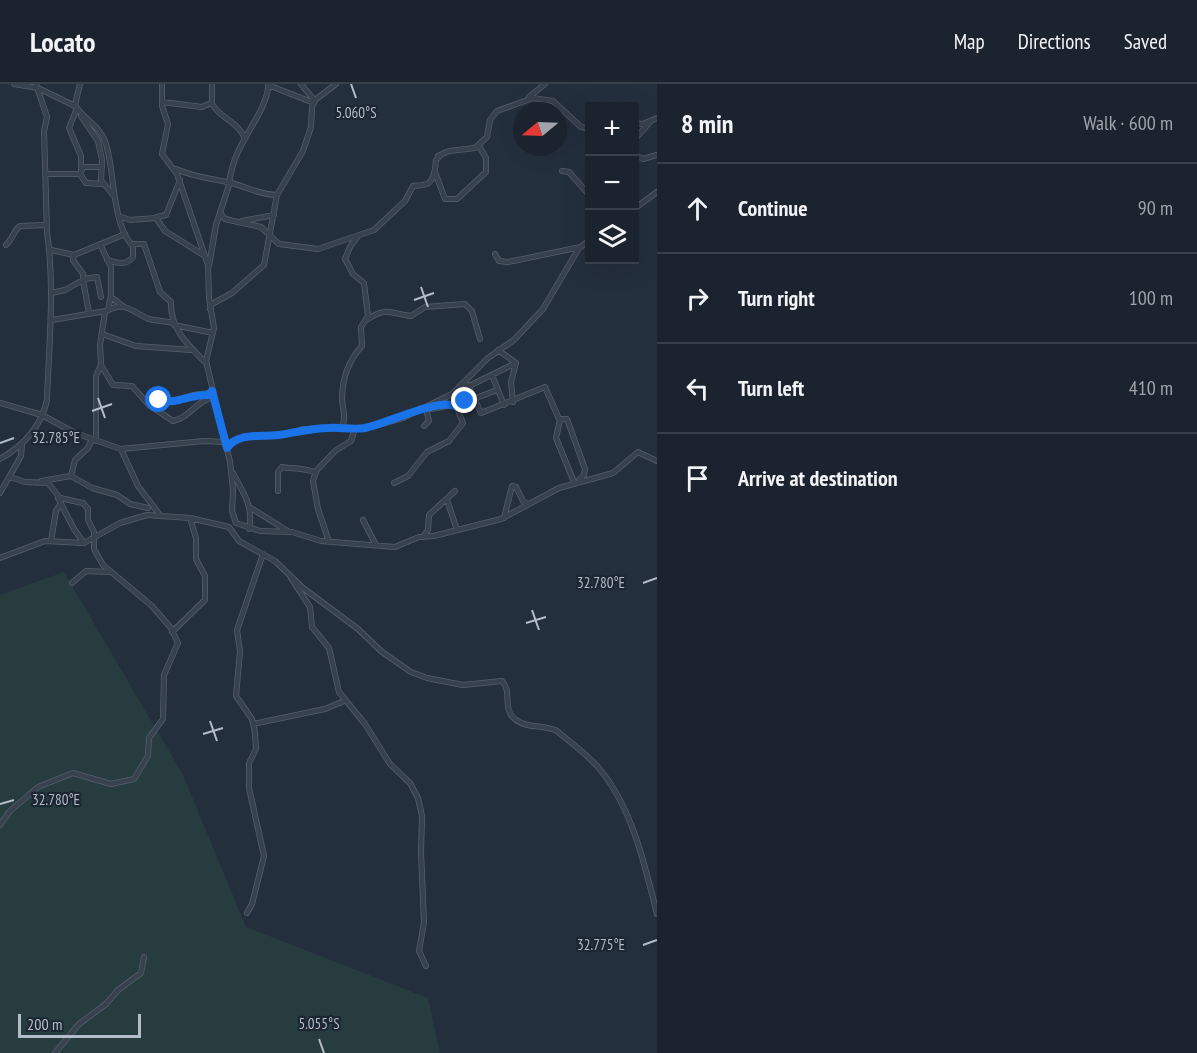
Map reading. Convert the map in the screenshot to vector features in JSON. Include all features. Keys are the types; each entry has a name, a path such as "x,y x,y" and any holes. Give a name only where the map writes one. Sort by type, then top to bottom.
{"street":[{"path":"14,84 37,86 78,109 104,138 114,197 125,234 133,244 133,257 129,261 120,263 107,260"},
{"path":"80,84 78,109 69,128 81,156 80,171 86,183 102,184"},
{"path":"162,84 162,102 168,124 162,154 175,168 180,180 209,268"},
{"path":"212,84 211,103 221,115 237,124 245,138"},
{"path":"210,309 212,304 229,296 264,265 277,195 303,151 311,127 314,102 301,84"},
{"path":"314,102 336,84"},
{"path":"523,102 545,84"},
{"path":"314,102 268,85 267,100 258,111 236,155 220,213 209,268 213,333 206,352 207,364 231,468 233,514 236,523 249,529 290,532 329,542 396,547 423,537 504,518 575,482 613,473 638,452 657,461"},
{"path":"0,459 22,445 42,415 47,400 52,320 51,250 47,225 44,131 47,118 37,86"},
{"path":"524,102 533,98 555,102"},
{"path":"162,102 202,107 211,103"},
{"path":"220,213 225,219 261,227 279,244 314,249 374,230 405,201 413,186 425,185 430,180 438,156 449,151 473,149 479,146 487,137 490,120 497,111 513,106"},
{"path":"78,109 83,122 97,136 102,184 114,197"},
{"path":"567,114 581,127 585,128"},
{"path":"639,122 657,118"},
{"path":"639,134 651,121"},
{"path":"435,169 444,197 454,200 486,172 486,158 479,146"},
{"path":"638,156 643,159 657,155"},
{"path":"47,174 102,167"},
{"path":"175,168 201,179 229,182 261,193 277,195"},
{"path":"562,171 569,172 585,190"},
{"path":"121,217 130,220 166,215 180,180"},
{"path":"639,205 657,192"},
{"path":"239,222 274,215"},
{"path":"154,217 165,231 205,256"},
{"path":"6,245 13,239 15,231 20,226 47,225"},
{"path":"51,250 74,255 125,234"},
{"path":"360,234 350,247 345,260 353,274 364,283 368,319"},
{"path":"495,254 499,261 508,262 585,243"},
{"path":"71,476 74,461 94,440 96,375 100,365 102,334 111,297 111,267 100,244"},
{"path":"133,244 144,244 160,292 171,303 174,324 191,350 207,364"},
{"path":"467,385 498,350 513,340 543,309 581,246"},
{"path":"74,255 73,260 84,279 89,313"},
{"path":"51,293 65,290 84,279 98,278 101,297"},
{"path":"111,297 124,308"},
{"path":"341,428 345,420 343,394 348,363 362,346 361,327 368,319 384,311 411,316 425,307 465,304 472,311 480,339"},
{"path":"52,320 124,308 135,309 146,318 213,333"},
{"path":"102,334 136,346 191,350"},
{"path":"498,350 516,363"},
{"path":"0,404 42,415 94,440 121,449 204,441 226,445 246,437 341,428 367,428 403,418 516,363"},
{"path":"513,402 511,382 516,363"},
{"path":"100,365 113,385 132,386 156,411 175,422 199,402 213,394"},
{"path":"492,375 504,405"},
{"path":"467,385 481,413 513,402 545,387 560,420 556,438 575,482"},
{"path":"423,408 448,404 455,406 497,390"},
{"path":"146,399 152,397 173,402 193,395 213,394"},
{"path":"394,483 408,476 423,456 448,441 461,427 463,419 455,406"},
{"path":"423,408 429,421 424,426"},
{"path":"560,420 568,420 582,457 585,472 575,482"},
{"path":"329,542 318,509 313,481 316,473 336,450 351,441 355,428"},
{"path":"0,493 21,456 22,445"},
{"path":"121,449 133,477 160,515"},
{"path":"231,468 251,508 290,532"},
{"path":"278,491 280,468 295,470 308,468 316,473"},
{"path":"10,477 25,482 71,476 92,488 117,495 130,504 148,508"},
{"path":"38,481 48,483 57,495 60,505 84,543"},
{"path":"504,518 511,486 516,487 523,501 528,504"},
{"path":"423,537 428,530 428,517 455,491"},
{"path":"0,825 11,809 38,787 73,773 111,784 134,779 148,756 149,738 165,713 164,675 178,643 172,632 140,595 109,572 94,549 94,538 86,506 81,502 65,500 57,495"},
{"path":"447,500 457,530"},
{"path":"141,516 151,502"},
{"path":"51,541 56,511 60,505"},
{"path":"249,529 251,508"},
{"path":"0,558 51,541 84,543 120,523 141,516 190,518 229,527 239,541 263,554 358,629 381,652 411,672 427,678 463,685 502,681 506,688 507,709 516,720 526,725 549,727 557,731 598,767 612,786 626,815 648,879 657,914"},
{"path":"172,632 199,609 205,600 205,576 196,559 196,538 190,518"},
{"path":"363,520 376,545"},
{"path":"247,913 252,904 264,856 249,788 249,763 257,743 253,724 236,696 240,651 236,632 263,554"},
{"path":"72,583 86,572 109,572"},
{"path":"290,576 310,607 312,627 328,648 339,692 344,701 365,724 390,764 410,783 421,807 424,922 419,951 426,966"},
{"path":"253,724 325,709 344,701"},
{"path":"55,1053 79,1024 141,973 144,957"}],"green space":[{"path":"64,572 183,775 246,927 428,998 440,1053 0,1053 0,595"}],"route":[{"path":"159,400 173,402 196,394 208,395 212,391 227,448 232,441 239,438 280,435 304,429 367,428 386,420 403,418 421,408 430,409 448,404 455,406 465,401"}]}
